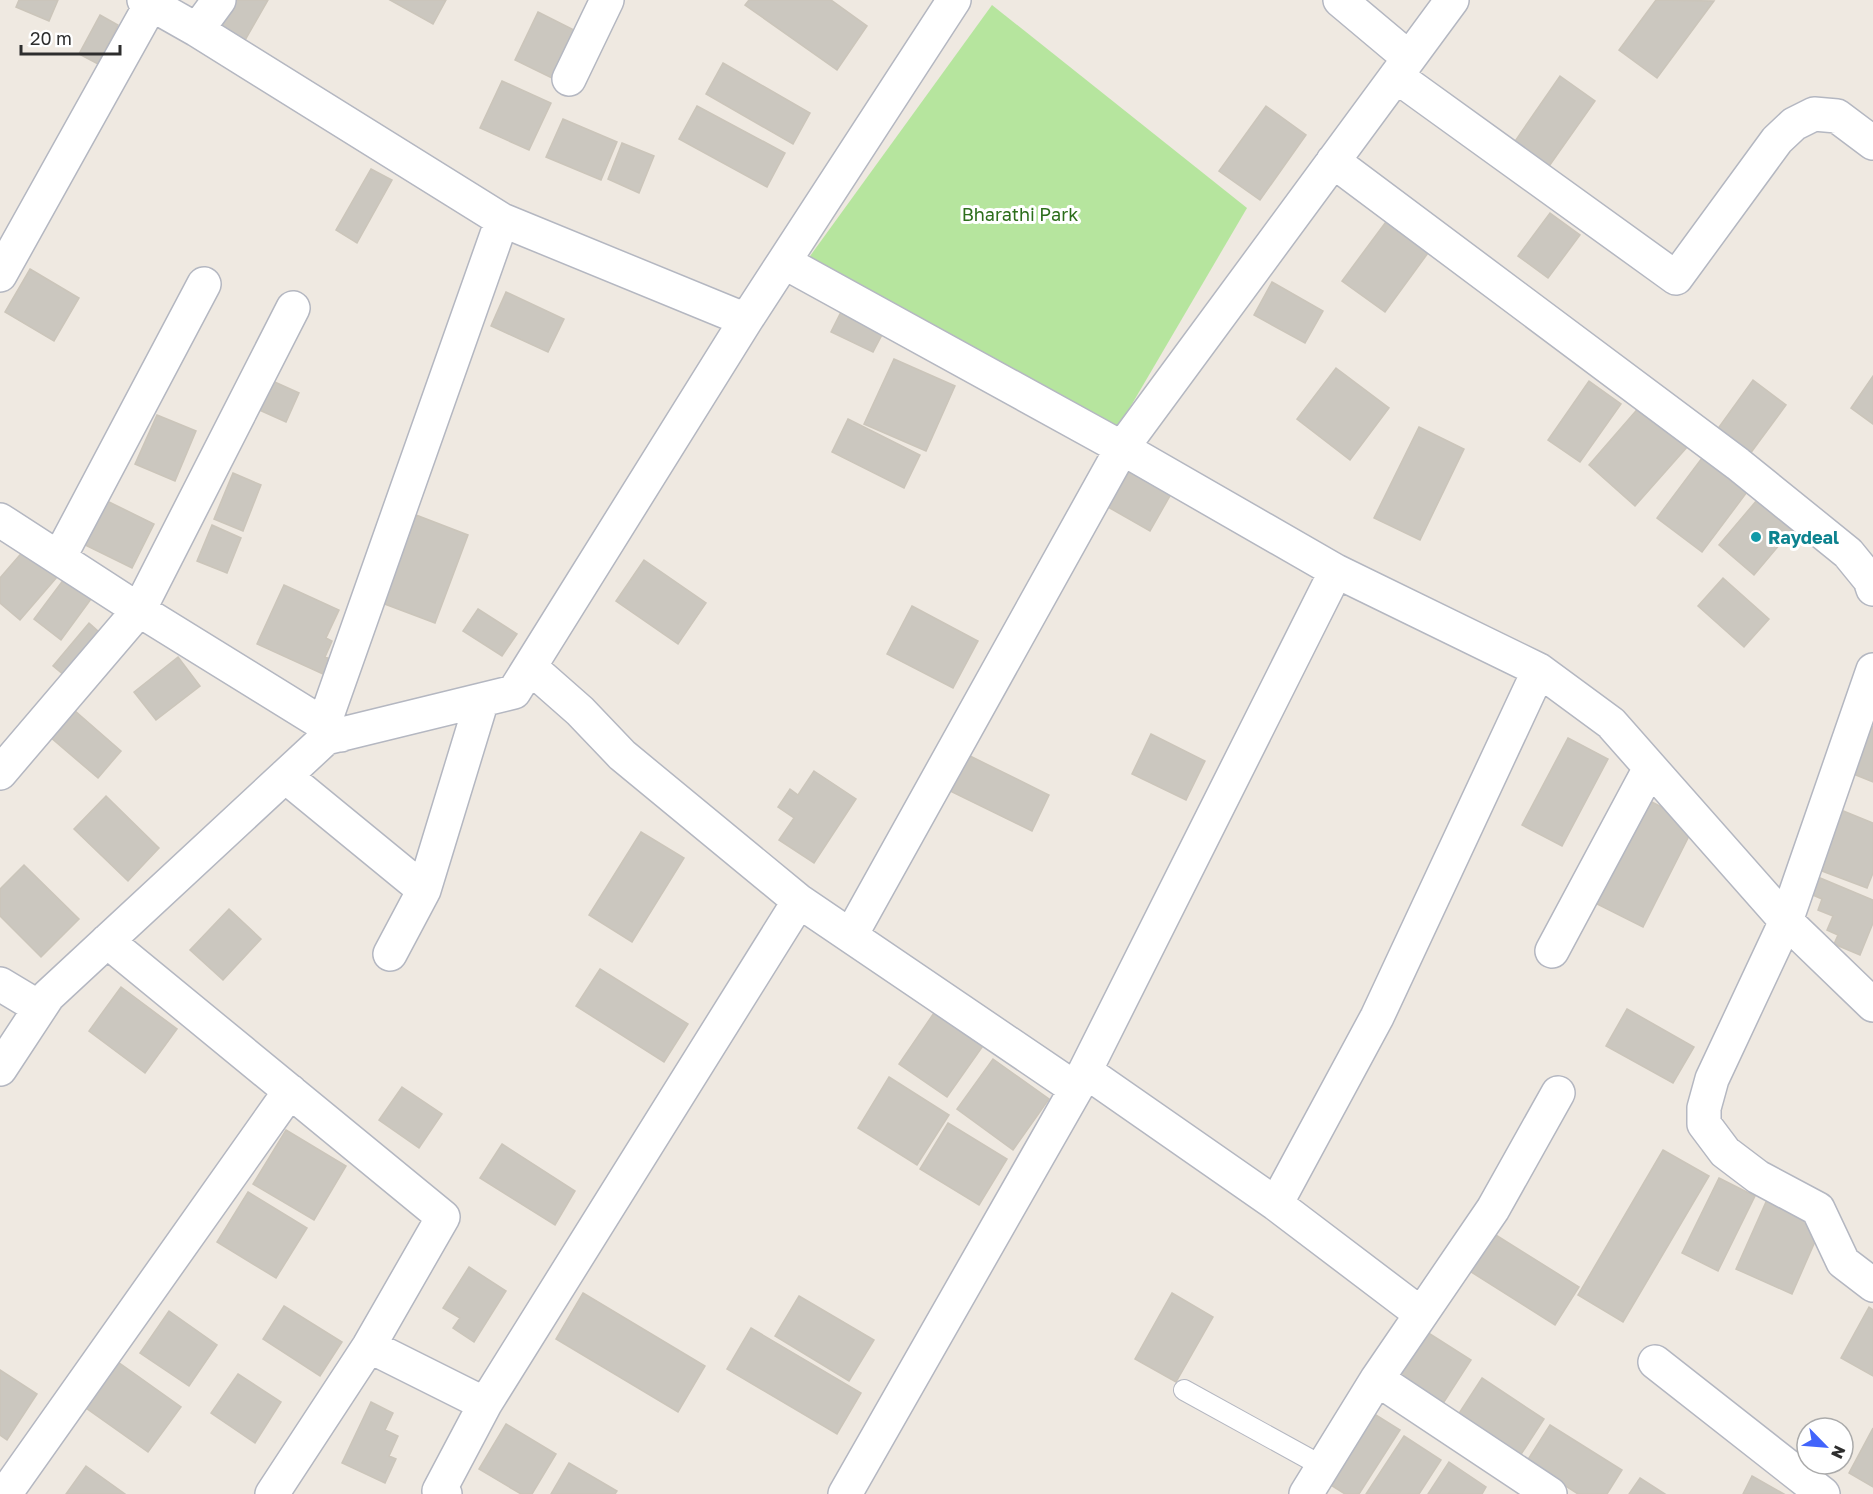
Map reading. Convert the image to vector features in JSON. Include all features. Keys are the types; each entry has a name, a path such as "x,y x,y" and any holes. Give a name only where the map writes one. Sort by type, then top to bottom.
{"street":[{"path":"197,30 219,0"},
{"path":"569,79 607,0"},
{"path":"0,520 139,610 332,729 514,692 746,320 954,0"},
{"path":"1340,0 1402,67 1676,278 1777,140 1794,124 1814,114 1837,116 1873,143"},
{"path":"851,935 1122,448 1452,0"},
{"path":"0,275 147,2 197,30 502,220 746,320"},
{"path":"1333,161 1738,464 1848,553 1870,580 1873,589"},
{"path":"0,1069 48,996 326,738 332,729 502,220"},
{"path":"784,262 1122,448 1336,571 1539,670 1611,723 1786,921 1873,1005"},
{"path":"59,558 204,284"},
{"path":"0,773 139,610 293,308"},
{"path":"844,1494 1081,1080 1336,571"},
{"path":"530,667 580,711 622,755 799,901 1276,1204 1421,1314"},
{"path":"1276,1204 1377,1017 1539,670"},
{"path":"1873,670 1786,921 1712,1079 1704,1108 1704,1124 1725,1152 1758,1177 1818,1209 1843,1262 1873,1285"},
{"path":"390,954 424,890 482,700"},
{"path":"1552,951 1650,768"},
{"path":"285,776 424,890"},
{"path":"445,1494 439,1491 485,1404 799,901"},
{"path":"107,941 443,1217 369,1346 272,1494"},
{"path":"0,984 40,1008"},
{"path":"5,1494 290,1091"},
{"path":"1305,1494 1377,1379 1493,1209 1558,1093"},
{"path":"369,1346 485,1404"},
{"path":"1655,1362 1823,1494"},
{"path":"1377,1379 1550,1494"}],"lane":[{"path":"1184,1390 1322,1466"}],"green space":[{"name":"Bharathi Park","path":"992,5 1247,208 1115,433 805,263"}],"building":[{"path":"19,0 58,0 49,21 16,7"},
{"path":"234,0 268,0 244,42 218,27"},
{"path":"390,0 446,0 433,24"},
{"path":"749,0 831,0 867,26 837,70 745,5"},
{"path":"1656,0 1714,1 1657,78 1619,50"},
{"path":"538,12 580,33 556,80 515,60"},
{"path":"100,15 118,25 98,64 79,54"},
{"path":"723,63 810,113 793,144 706,94"},
{"path":"1560,76 1595,101 1545,172 1511,147"},
{"path":"502,81 551,103 529,150 480,128"},
{"path":"697,106 785,153 767,187 679,139"},
{"path":"1266,106 1306,135 1260,200 1219,171"},
{"path":"563,119 617,142 601,180 546,157"},
{"path":"622,143 654,156 639,193 608,179"},
{"path":"371,169 392,180 357,243 336,230"},
{"path":"1394,211 1436,242 1385,312 1342,281"},
{"path":"1550,213 1580,235 1548,278 1518,256"},
{"path":"30,269 79,298 54,341 5,312"},
{"path":"1272,282 1323,311 1305,343 1254,315"},
{"path":"506,292 564,319 548,352 491,326"},
{"path":"844,306 886,327 873,352 831,332"},
{"path":"894,359 955,386 926,451 864,424"},
{"path":"1336,368 1389,408 1350,460 1297,419"},
{"path":"1873,376 1873,424 1851,408"},
{"path":"268,379 299,393 286,422 255,408"},
{"path":"1753,380 1786,405 1747,458 1714,434"},
{"path":"1589,381 1621,404 1580,462 1548,440"},
{"path":"1641,405 1688,446 1635,506 1589,465"},
{"path":"157,415 196,431 175,481 135,464"},
{"path":"848,419 920,455 904,488 832,452"},
{"path":"1419,427 1464,449 1420,540 1374,518"},
{"path":"1705,454 1750,488 1702,552 1657,518"},
{"path":"1130,470 1171,494 1150,531 1108,507"},
{"path":"233,473 261,485 243,531 214,519"},
{"path":"105,500 154,524 132,568 83,544"},
{"name":"Raydeal","path":"1757,500 1792,530 1754,575 1719,545"},
{"path":"416,515 468,535 435,623 382,603"},
{"path":"212,525 241,538 227,573 197,561"},
{"path":"25,549 57,577 20,620 0,603 0,578"},
{"path":"644,560 706,603 678,644 616,601"},
{"path":"67,575 94,595 61,640 34,619"},
{"path":"1723,578 1769,619 1744,647 1698,606"},
{"path":"284,585 339,610 326,638 332,641 325,657 330,659 323,674 257,644"},
{"path":"912,606 978,641 953,688 887,654"},
{"path":"478,609 517,634 502,656 463,631"},
{"path":"89,623 107,639 71,681 53,666"},
{"path":"178,657 200,686 156,720 134,692"},
{"path":"74,710 121,751 98,778 50,737"},
{"path":"1870,726 1873,727 1873,782 1851,773"},
{"path":"1151,734 1205,761 1186,800 1132,774"},
{"path":"1568,738 1608,759 1562,846 1522,825"},
{"path":"966,754 1049,795 1032,831 948,790"},
{"path":"814,771 856,799 814,863 779,840 794,818 778,807 790,789 798,795"},
{"path":"106,796 159,848 128,881 74,829"},
{"path":"1644,798 1695,824 1643,927 1593,902"},
{"path":"1836,808 1873,823 1873,873 1867,888 1814,868"},
{"path":"641,832 684,858 632,942 589,915"},
{"path":"24,865 79,919 41,957 0,916 0,889"},
{"path":"1813,875 1873,900 1873,923 1860,955 1834,944 1838,935 1827,930 1833,916 1818,910 1822,899 1806,892"},
{"path":"229,909 261,939 223,980 190,950"},
{"path":"600,969 688,1024 664,1062 576,1006"},
{"path":"121,987 177,1029 145,1073 89,1031"},
{"path":"1627,1009 1694,1047 1673,1083 1606,1046"},
{"path":"936,1010 985,1043 947,1097 899,1064"},
{"path":"993,1059 1049,1099 1013,1150 957,1109"},
{"path":"889,1077 949,1115 917,1165 858,1128"},
{"path":"402,1087 442,1114 419,1148 379,1120"},
{"path":"948,1123 1007,1159 979,1205 920,1169"},
{"path":"286,1130 346,1166 314,1220 253,1184"},
{"path":"502,1144 575,1191 555,1225 480,1178"},
{"path":"1663,1150 1709,1176 1623,1322 1578,1295"},
{"path":"1719,1178 1755,1196 1718,1271 1682,1253"},
{"path":"248,1192 307,1228 276,1278 217,1242"},
{"path":"1770,1193 1809,1211 1817,1237 1792,1294 1736,1269"},
{"path":"1491,1232 1579,1287 1555,1325 1468,1270"},
{"path":"469,1267 506,1291 474,1342 453,1328 460,1318 443,1308"},
{"path":"583,1293 705,1366 678,1412 556,1339"},
{"path":"1172,1293 1213,1317 1176,1382 1135,1359"},
{"path":"799,1296 874,1340 849,1381 775,1336"},
{"path":"284,1306 342,1342 320,1376 263,1339"},
{"path":"1869,1307 1873,1310 1873,1376 1841,1358"},
{"path":"169,1311 217,1345 189,1386 140,1353"},
{"path":"1419,1327 1471,1360 1442,1405 1390,1372"},
{"path":"751,1328 861,1393 837,1434 727,1369"},
{"path":"118,1362 181,1407 148,1452 86,1408"},
{"path":"0,1370 37,1394 7,1440 0,1435"},
{"path":"238,1374 281,1402 255,1443 211,1413"},
{"path":"1482,1378 1544,1419 1518,1459 1456,1418"},
{"path":"371,1402 393,1413 385,1430 398,1436 389,1456 396,1459 385,1483 342,1463"},
{"path":"1371,1412 1400,1430 1359,1494 1345,1494 1326,1482"},
{"path":"506,1424 556,1454 532,1494 521,1494 479,1469"},
{"path":"1550,1425 1622,1470 1607,1494 1578,1494 1527,1461"},
{"path":"1873,1428 1873,1487 1854,1476 1855,1462"},
{"path":"1404,1436 1441,1460 1419,1494 1366,1494"},
{"path":"1449,1462 1486,1487 1482,1494 1428,1494"},
{"path":"569,1463 617,1491 615,1494 551,1494"},
{"path":"86,1466 125,1494 66,1494"},
{"path":"1752,1476 1784,1494 1743,1494"},
{"path":"1640,1478 1665,1494 1629,1494"}],"place":[{"name":"Raydeal","path":"1756,537"}]}
